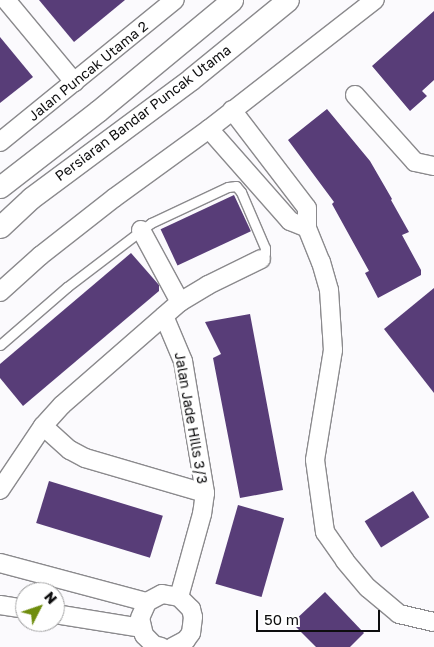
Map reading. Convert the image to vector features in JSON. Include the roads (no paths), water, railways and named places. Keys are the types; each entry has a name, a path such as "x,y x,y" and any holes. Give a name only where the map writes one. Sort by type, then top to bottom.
{"street":[{"path":"6,0 74,82"},
{"name":"Jalan Puncak Utama 2","path":"0,142 175,0"},
{"name":"Persiaran Bandar Puncak Utama","path":"0,187 98,111 232,0"},
{"name":"Persiaran Bandar Puncak Utama","path":"0,227 32,198 191,79 288,0"},
{"path":"0,292 54,244 209,129 375,0"},
{"path":"355,95 415,162 434,166"},
{"path":"232,110 307,208 307,228 321,262 329,290 333,350 315,460 326,532 345,561 368,588 399,614 434,622"},
{"path":"209,129 290,221 307,228"},
{"path":"140,230 180,302"},
{"path":"0,490 43,426 62,405 180,302 208,285 261,259"},
{"name":"Jalan Jade Hills 3/3","path":"164,316 183,360 205,493 202,514 179,597"},
{"name":"Jalan Jade Hills 3/3","path":"43,426 70,450 84,458 205,493"},
{"path":"0,563 147,602"},
{"path":"156,646 148,640 141,628 140,618 147,602 162,594 179,597 191,609 193,625 186,640 172,647"},
{"path":"0,604 15,607"},
{"path":"65,616 141,628"}],"lane":[{"path":"0,344 67,287 140,230 171,213 228,187 236,186 241,192 265,248 265,254 261,259"}]}
